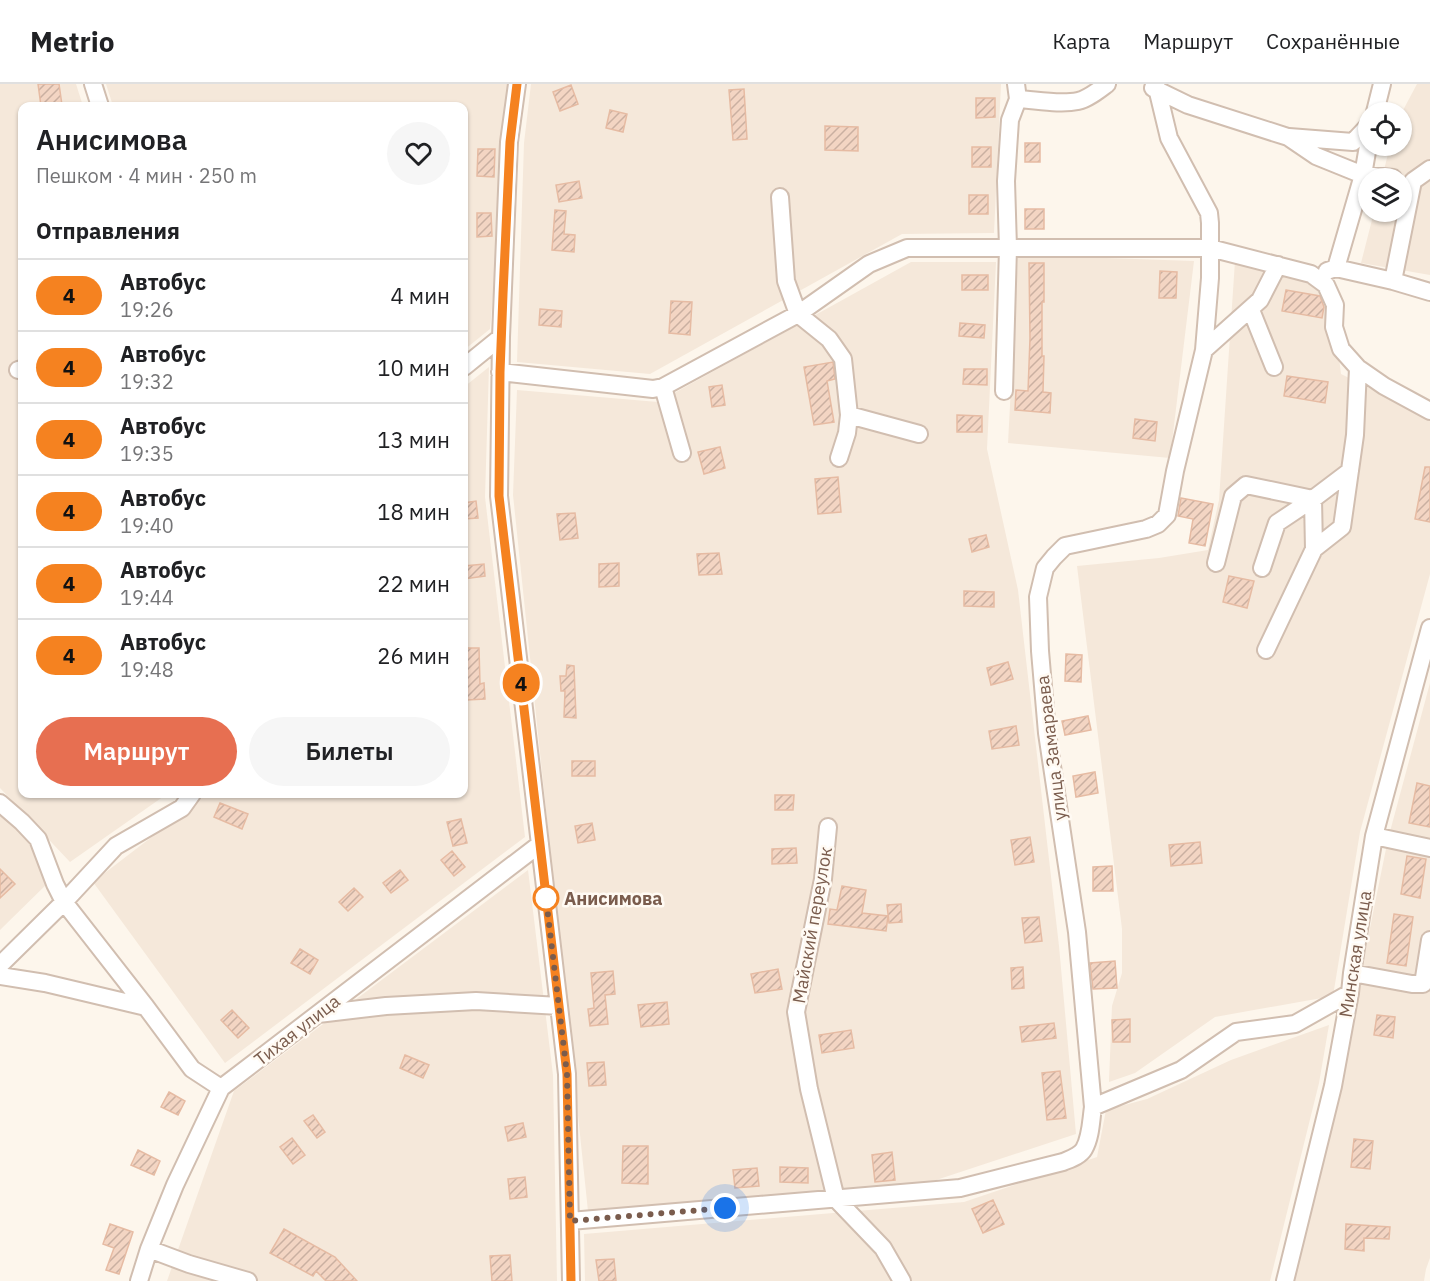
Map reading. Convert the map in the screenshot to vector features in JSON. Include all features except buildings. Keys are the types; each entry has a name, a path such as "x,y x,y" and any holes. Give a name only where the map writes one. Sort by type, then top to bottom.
{"street":[{"path":"93,84 99,102"},
{"path":"516,84 510,142 501,337 499,496 567,1074 571,1281"},
{"path":"1004,391 1008,248 1006,181 1010,120 1017,91 1059,102 1079,101 1107,84"},
{"path":"1378,102 1383,84"},
{"path":"1154,86 1188,105 1288,137 1353,142 1358,137"},
{"name":"улица Замараева","path":"570,1221 960,1188 1063,1162 1083,1150 1090,1131 1093,1107 1077,932 1047,733 1038,597 1046,568 1065,546 1146,529 1158,524 1167,515 1175,471 1204,350 1208,308 1210,223 1209,213 1169,138 1154,86"},
{"path":"1288,137 1316,156 1358,173"},
{"path":"1412,178 1430,169"},
{"path":"1336,268 1358,192"},
{"path":"780,197 786,281 798,314 829,339 843,359 849,415 847,433 839,458"},
{"path":"1393,281 1401,222"},
{"path":"500,372 653,389 663,387 798,314 869,264 907,248 1210,248 1311,274 1326,285 1335,305 1334,327 1341,349 1358,368 1384,386 1430,411"},
{"path":"1204,350 1260,300 1278,265"},
{"path":"1311,274 1336,268 1430,292"},
{"path":"1251,310 1274,367"},
{"path":"468,364 501,337"},
{"path":"1314,549 1342,527 1355,435 1358,368"},
{"path":"663,387 682,453"},
{"path":"849,415 919,434"},
{"path":"1262,568 1277,523 1314,499 1350,471"},
{"path":"1216,563 1233,496 1246,485 1314,499"},
{"path":"1266,650 1314,549 1314,499"},
{"name":"Минская улица","path":"1285,1281 1333,1086 1374,836 1426,662 1430,627"},
{"path":"0,964 64,902 116,846 182,808 189,798"},
{"path":"0,803 38,839 64,902 192,1069 221,1088"},
{"name":"Майский переулок","path":"828,827 824,879 796,1012 809,1089 836,1199"},
{"path":"1374,836 1430,848"},
{"name":"Тихая улица","path":"139,1281 149,1249 175,1185 221,1088 540,844"},
{"path":"1352,973 1423,984 1430,940"},
{"path":"0,976 45,983 146,1007"},
{"path":"1093,1107 1181,1070 1236,1032 1295,1024 1350,993"},
{"path":"317,1014 386,1006 476,1001 559,1006"},
{"path":"836,1199 883,1248 902,1281"},
{"path":"149,1249 189,1264 248,1281"}],"shaded area":[{"path":"0,84 76,84 82,102 18,102 18,798 161,798 70,862 0,788"},
{"path":"106,84 512,84 490,329 468,347 468,102 112,102"},
{"path":"531,84 1001,84 994,233 902,234 650,374 517,362 524,143"},
{"path":"1417,84 1430,84 1430,275 1361,263 1371,222 1412,222 1412,168 1384,168 1388,156 1412,156 1412,102 1407,102"},
{"path":"1018,255 1194,261 1170,458 1008,443"},
{"path":"1235,261 1330,285 1341,374 1430,418 1430,574 1360,832 1333,996 1215,1017 1135,1073 1109,1082 1112,1006 1122,973 1122,929 1077,566 1159,558 1208,550 1219,500"},
{"path":"911,262 996,262 987,449 1018,590 1059,946 1076,1134 924,1184 588,1211 513,495 517,390 658,402"},
{"path":"489,367 485,497 525,837 225,1063 93,882 183,813 193,798 468,798 468,384"},
{"path":"1430,683 1430,1258 1424,1281 1289,1281 1338,1086 1388,839"},
{"path":"0,805 54,877 0,930"},
{"path":"528,870 553,1075 557,1281 167,1281 234,1091"},
{"path":"1329,1025 1319,1083 1270,1281 585,1281 584,1234 964,1202 1097,1157 1106,1110 1147,1099 1231,1060"}],"bus line":[{"name":"4","path":"517,84 510,142 503,294 499,496 567,1074 571,1281"}],"place":[{"name":"Анисимова","path":"546,898"}],"route":[{"path":"546,898 545,890 567,1074 570,1221 725,1208"}]}
